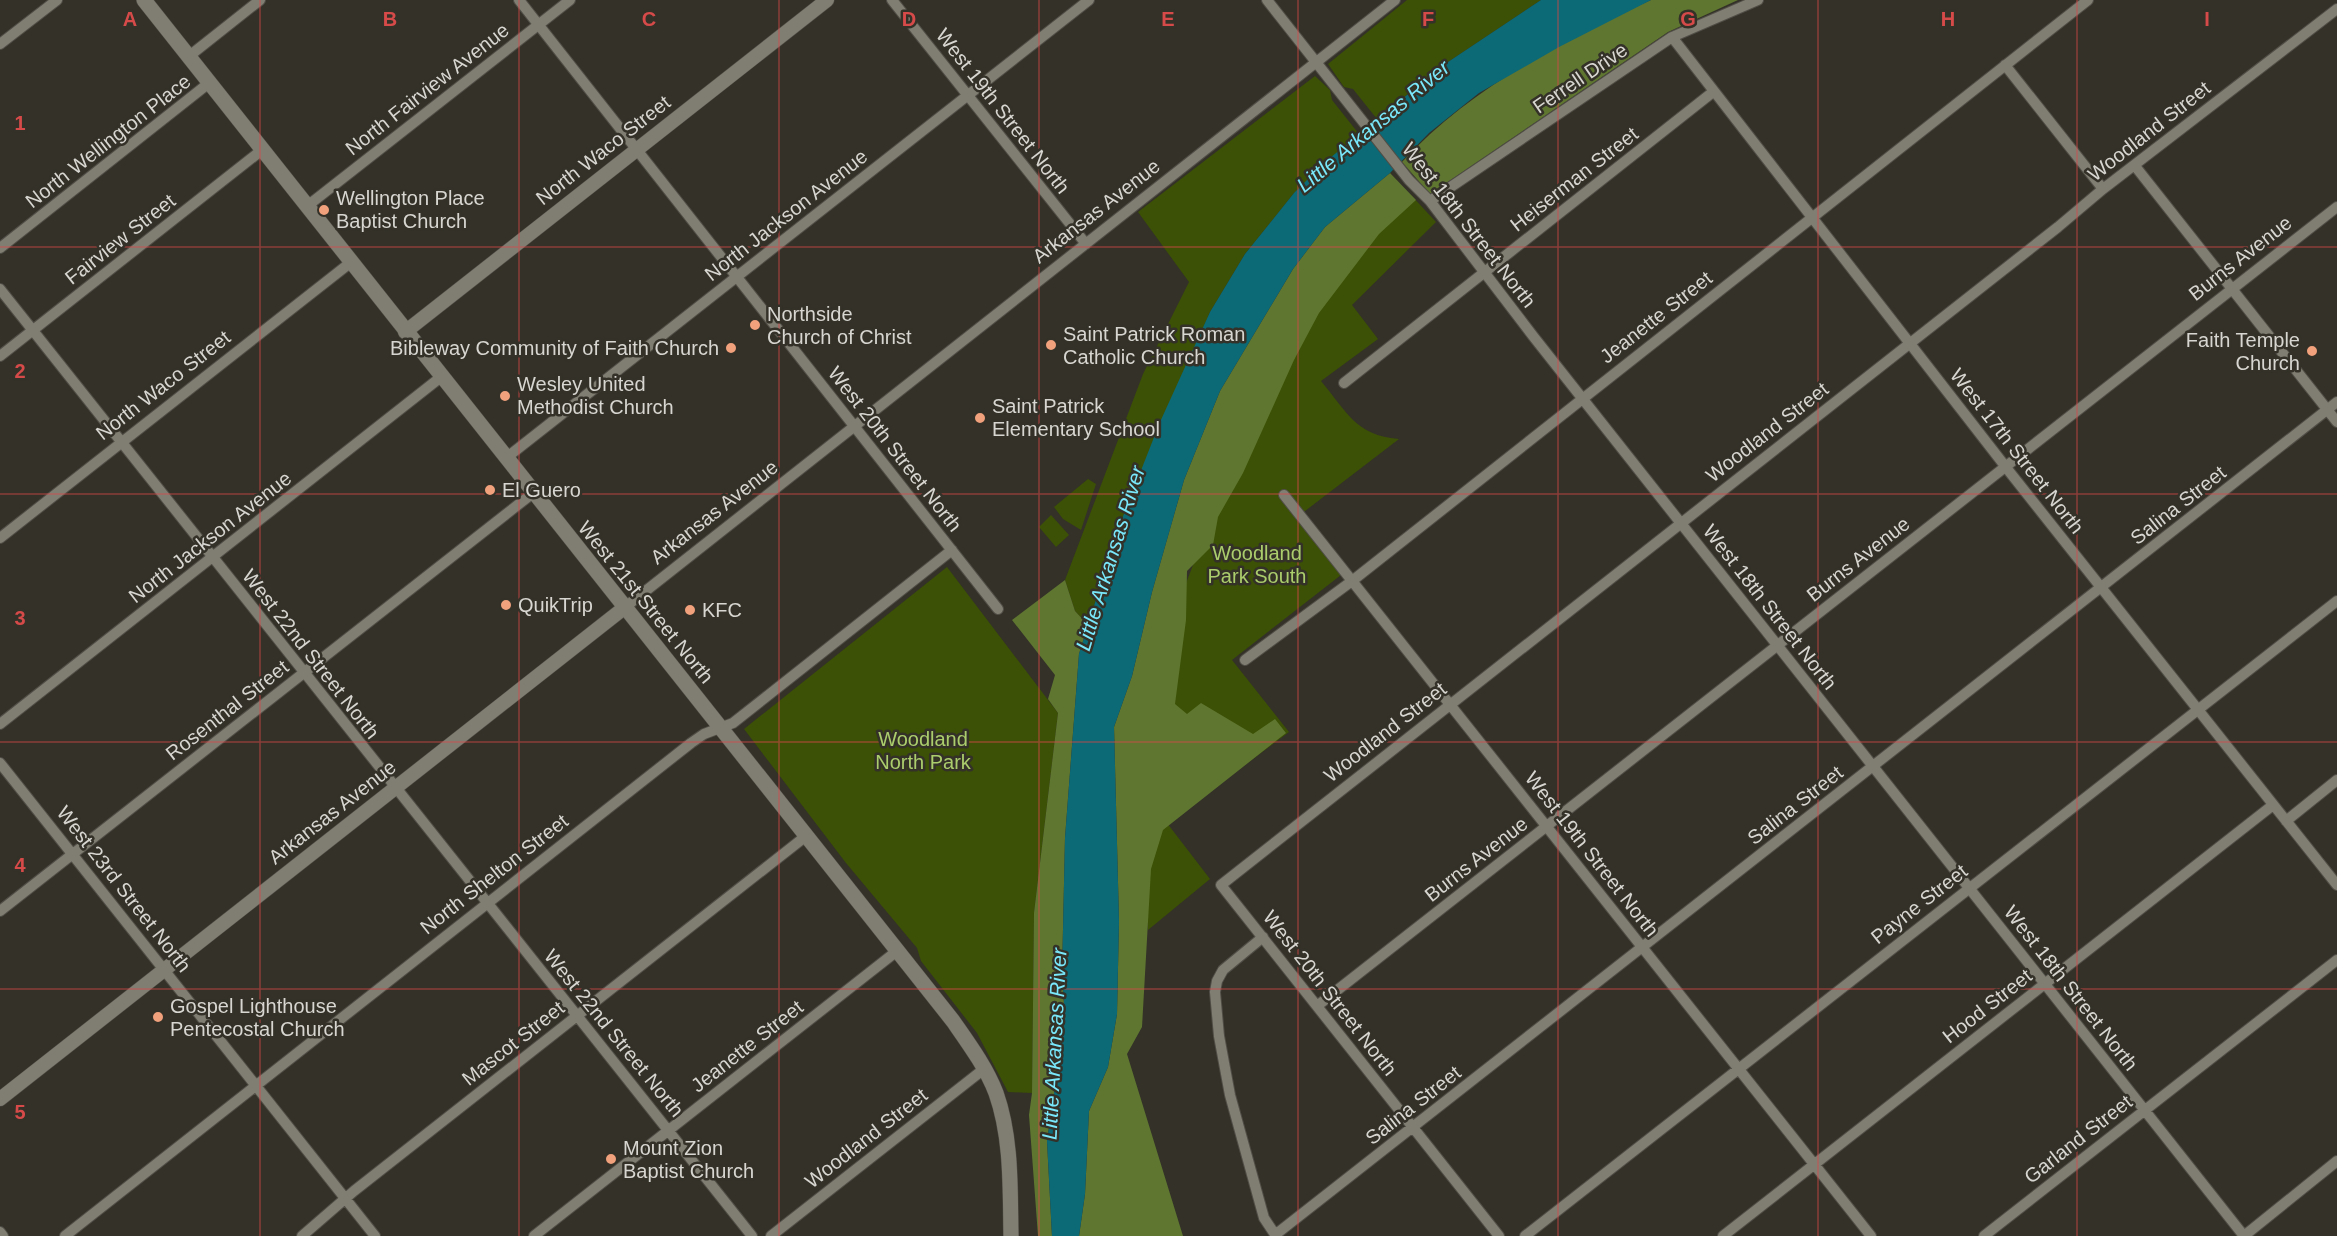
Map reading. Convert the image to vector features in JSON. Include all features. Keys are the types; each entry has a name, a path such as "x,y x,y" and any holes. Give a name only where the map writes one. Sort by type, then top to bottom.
{"main road":[{"name":"West 21st Street North","path":"144,0 350,263 953,1021 984,1069 995,1092 1004,1122 1008,1156 1011,1236"}],"street":[{"path":"0,44 57,0"},
{"name":"North Wellington Place","path":"188,57 260,0"},
{"name":"West 20th Street North","path":"519,0 998,609"},
{"name":"North Fairview Avenue","path":"306,207 570,0"},
{"name":"North Waco Street","path":"405,332 827,0"},
{"name":"West 19th Street North","path":"892,0 1086,244"},
{"name":"North Jackson Avenue","path":"506,458 1089,0"},
{"name":"West 18th Street North","path":"1268,0 1409,180 1430,201 1582,398 2244,1236"},
{"name":"Arkansas Avenue","path":"0,1099 1395,0"},
{"name":"Ferrell Drive","path":"1430,201 1672,37 1758,0"},
{"name":"Jeanette Street","path":"1245,660 1352,580 2088,0"},
{"name":"Woodland Street","path":"1221,885 2103,189 2337,9"},
{"name":"West 17th Street North","path":"1672,37 2005,466 2337,885"},
{"path":"2005,65 2103,189"},
{"name":"North Wellington Place","path":"0,248 209,83"},
{"name":"Heiserman Street","path":"1344,383 1713,92"},
{"name":"Fairview Street","path":"0,356 262,150"},
{"path":"2135,166 2337,422"},
{"name":"Burns Avenue","path":"1317,1006 2231,287 2337,207"},
{"name":"North Waco Street","path":"0,538 350,263"},
{"name":"West 22nd Street North","path":"0,289 752,1236"},
{"name":"North Jackson Avenue","path":"0,724 441,377"},
{"name":"Salina Street","path":"1275,1236 2337,402"},
{"name":"Rosenthal Street","path":"0,911 533,493"},
{"name":"West 19th Street North","path":"1284,495 1871,1236"},
{"name":"North Shelton Street","path":"65,1236 691,743 704,734 733,723 952,550"},
{"name":"Payne Street","path":"1525,1236 2337,601"},
{"name":"West 23rd Street North","path":"0,762 375,1236"},
{"path":"2286,821 2337,780"},
{"name":"Hood Street","path":"1723,1236 2273,805"},
{"name":"Mascot Street","path":"302,1236 806,836"},
{"name":"West 20th Street North","path":"1221,885 1499,1236"},
{"path":"1263,937 1223,970 1217,981 1216,1000 1230,1095 1264,1218 1275,1236"},
{"name":"Jeanette Street","path":"534,1236 897,951"},
{"name":"Garland Street","path":"1984,1236 2337,960"},
{"name":"Woodland Street","path":"771,1236 984,1069"},
{"path":"2244,1236 2337,1161"},
{"path":"0,1232 3,1236"}],"green space":[{"path":"1407,0 1541,0 1445,64 1377,119 1353,89 1344,87 1328,64"},
{"path":"1651,0 1738,0 1668,32 1430,194 1402,162 1428,136 1487,89 1584,32"},
{"path":"1315,76 1330,90 1332,100 1359,134 1294,193 1245,254 1210,312 1118,529 1088,625 1075,611 1065,580 1143,374 1189,282 1138,212"},
{"path":"1390,173 1416,200 1379,234 1319,313 1294,360 1243,473 1218,517 1213,545 1187,571 1186,620 1175,704 1187,714 1201,703 1253,734 1275,719 1286,733 1163,830 1151,869 1142,1027 1127,1054 1183,1236 1079,1236 1085,1194 1089,1111 1108,1067 1117,1014 1119,921 1114,727 1132,676 1152,592 1184,480 1220,391 1293,269 1325,227"},
{"name":"Woodland Park South","path":"1411,195 1436,222 1352,305 1378,339 1321,381 1346,412 1362,427 1384,437 1399,439 1296,518 1341,575 1232,660 1289,732 1167,823 1210,879 1148,930 1145,776 1170,626 1211,517 1301,324"},
{"path":"1088,479 1096,484 1081,530 1063,519 1054,507"},
{"path":"1051,515 1069,535 1056,547 1039,527"},
{"name":"Woodland North Park","path":"947,567 1058,713 1034,913 1032,1093 1008,1092 977,1033 921,961 917,948 846,863 744,729"},
{"path":"1065,580 1075,611 1088,625 1079,654 1065,838 1062,975 1065,1018 1047,1141 1052,1236 1038,1236 1029,1115 1032,1093 1034,913 1058,713 1048,699 1055,675 1012,620"}],"water":[{"name":"Little Arkansas River","path":"1541,0 1651,0 1559,47 1479,93 1429,133 1390,173 1325,227 1293,269 1220,391 1184,480 1152,592 1132,676 1114,727 1119,921 1117,1014 1108,1067 1089,1111 1085,1194 1079,1236 1052,1236 1047,1141 1065,1018 1062,975 1065,838 1079,654 1118,529 1160,422 1210,312 1245,254 1294,193 1325,162 1445,64"}],"place":[{"name":"Wellington Place Baptist Church","path":"324,210"},
{"name":"Northside Church of Christ","path":"755,325"},
{"name":"Saint Patrick Roman Catholic Church","path":"1051,345"},
{"name":"Bibleway Community of Faith Church","path":"731,348"},
{"name":"Faith Temple Church","path":"2312,351"},
{"name":"Wesley United Methodist Church","path":"505,396"},
{"name":"Saint Patrick Elementary School","path":"980,418"},
{"name":"El Guero","path":"490,490"},
{"name":"QuikTrip","path":"506,605"},
{"name":"KFC","path":"690,610"},
{"name":"Gospel Lighthouse Pentecostal Church","path":"158,1017"},
{"name":"Mount Zion Baptist Church","path":"611,1159"}]}
